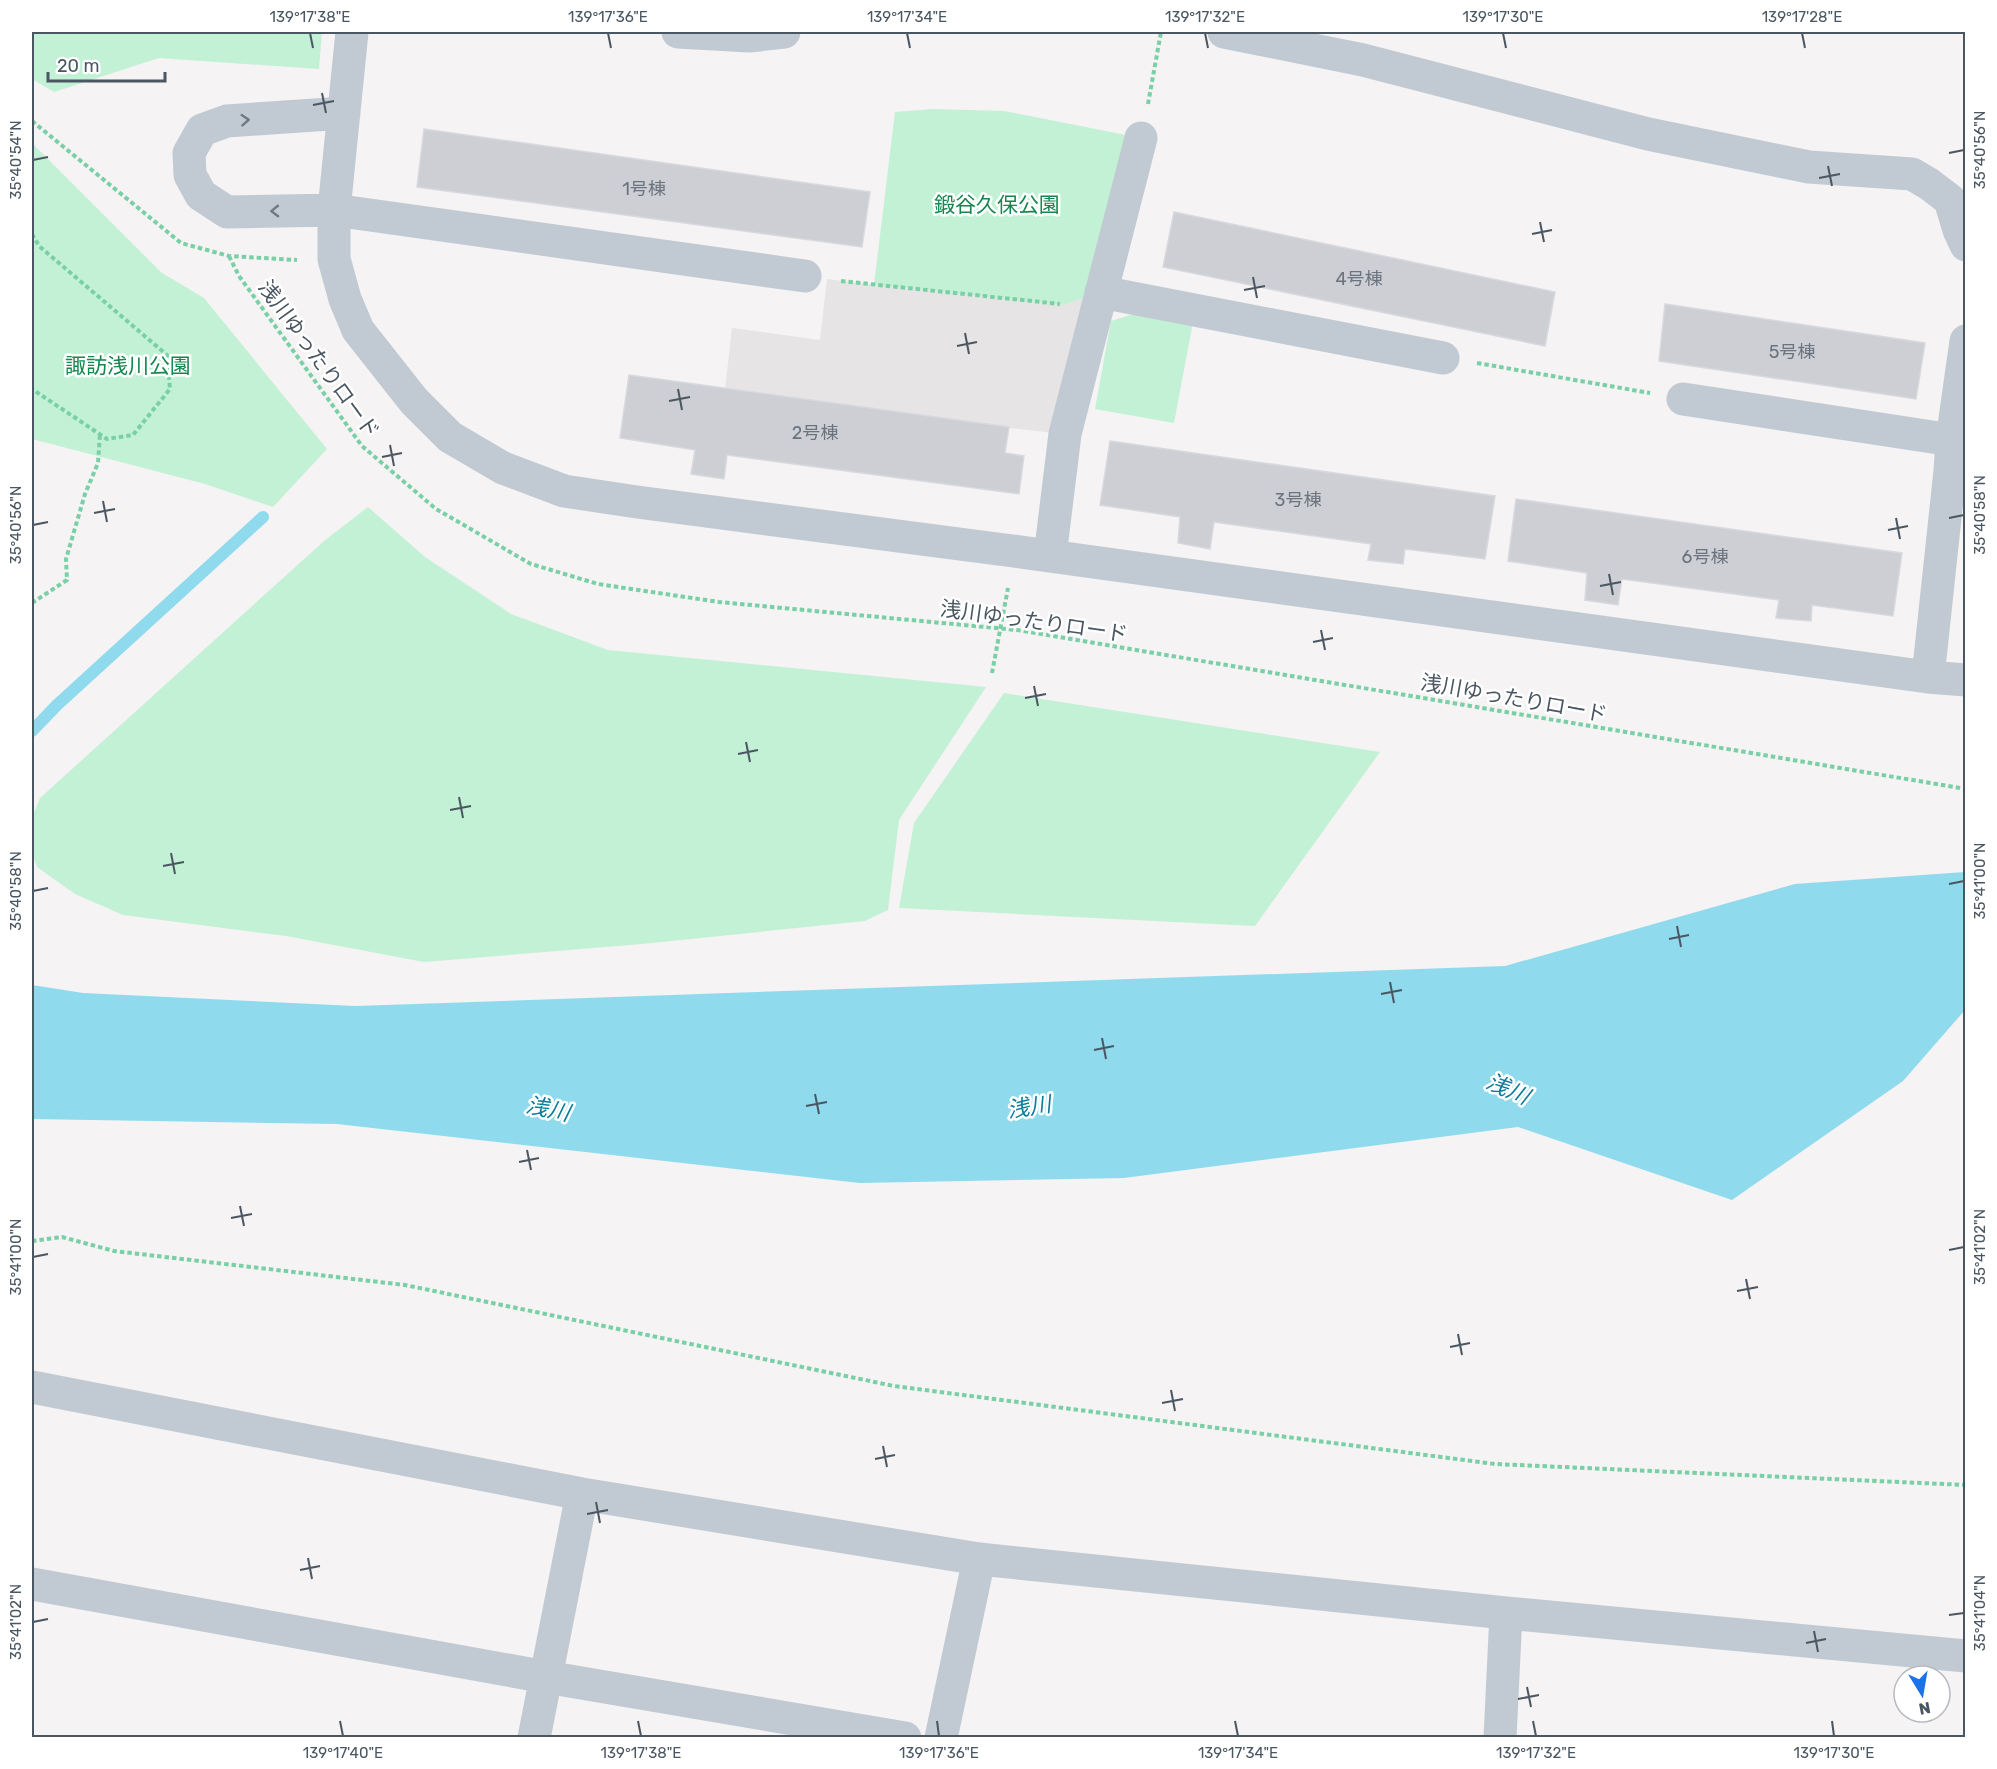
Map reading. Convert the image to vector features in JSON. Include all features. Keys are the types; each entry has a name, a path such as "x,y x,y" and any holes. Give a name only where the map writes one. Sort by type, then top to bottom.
{"street":[{"path":"352,32 334,210 334,259 345,299 358,330 414,401 450,437 503,468 564,491 649,504 1050,556 1928,677 1965,680"},
{"path":"678,32 749,36 784,32"},
{"path":"1224,32 1363,60 1648,134 1809,167 1912,174 1950,200 1965,244"},
{"path":"344,113 227,121 202,130 189,153 190,175 201,195 227,212 334,210 805,276"},
{"path":"1050,556 1065,434 1141,138"},
{"path":"1101,292 1443,357"},
{"path":"1928,677 1956,460 1965,341"},
{"path":"1683,399 1956,460"},
{"path":"32,1388 582,1494 979,1559 1506,1613 1965,1656"},
{"path":"534,1737 582,1494"},
{"path":"941,1737 979,1559"},
{"path":"32,1584 546,1677 905,1737"},
{"path":"1500,1737 1506,1613"}],"path":[{"path":"1141,138 1161,32"},
{"path":"32,121 181,243 229,256 306,261"},
{"path":"32,234 39,246 167,355 170,389 133,435 107,439 32,389"},
{"name":"浅川ゆったりロード","path":"229,256 239,276 362,446 436,509 531,564 598,584 719,602 1017,630 1965,789"},
{"path":"805,276 1063,304 1101,292"},
{"path":"1443,357 1683,399"},
{"path":"32,603 67,580 66,560 98,463 100,434"},
{"path":"992,673 1009,583"},
{"path":"32,1241 62,1237 114,1251 405,1285 894,1386 1495,1464 1965,1485"}],"shaded area":[{"path":"827,279 1062,305 1101,292 1065,434 1009,428 1000,491 718,452 732,328 820,340"}],"green space":[{"path":"32,32 322,32 319,69 159,58 54,92 32,79"},
{"name":"鍛谷久保公園","path":"933,109 1004,111 1141,138 1101,292 1063,305 874,285 895,112"},
{"name":"諏訪浅川公園","path":"32,143 162,273 204,298 327,449 273,507 205,484 32,439"},
{"path":"1140,312 1193,322 1174,423 1095,409 1111,321"},
{"path":"368,507 425,557 511,614 608,650 986,687 899,820 888,910 865,921 642,944 424,962 286,936 123,915 75,894 37,867 32,853 32,818 40,798 324,541"},
{"path":"1004,693 1380,752 1255,926 899,908 914,823"}],"water":[{"name":"浅川","path":"1965,872 1965,1010 1903,1081 1732,1200 1518,1127 1124,1178 860,1183 337,1124 32,1119 32,985 83,993 356,1006 1505,966 1795,884"}],"building":[{"path":"424,129 870,192 862,247 417,187"},
{"path":"1174,212 1555,292 1545,346 1163,267"},
{"path":"1665,304 1925,343 1916,399 1659,361"},
{"path":"629,375 1009,427 1005,453 1024,456 1019,494 727,455 724,479 691,474 695,450 620,438"},
{"path":"1110,441 1495,496 1485,559 1405,549 1403,564 1368,560 1371,544 1214,522 1210,549 1178,543 1180,517 1100,505"},
{"path":"1516,499 1902,553 1893,616 1812,605 1811,621 1776,618 1779,600 1622,579 1618,605 1585,600 1587,573 1508,561"}],"waterway":[{"path":"32,731 57,705 263,517"}]}
